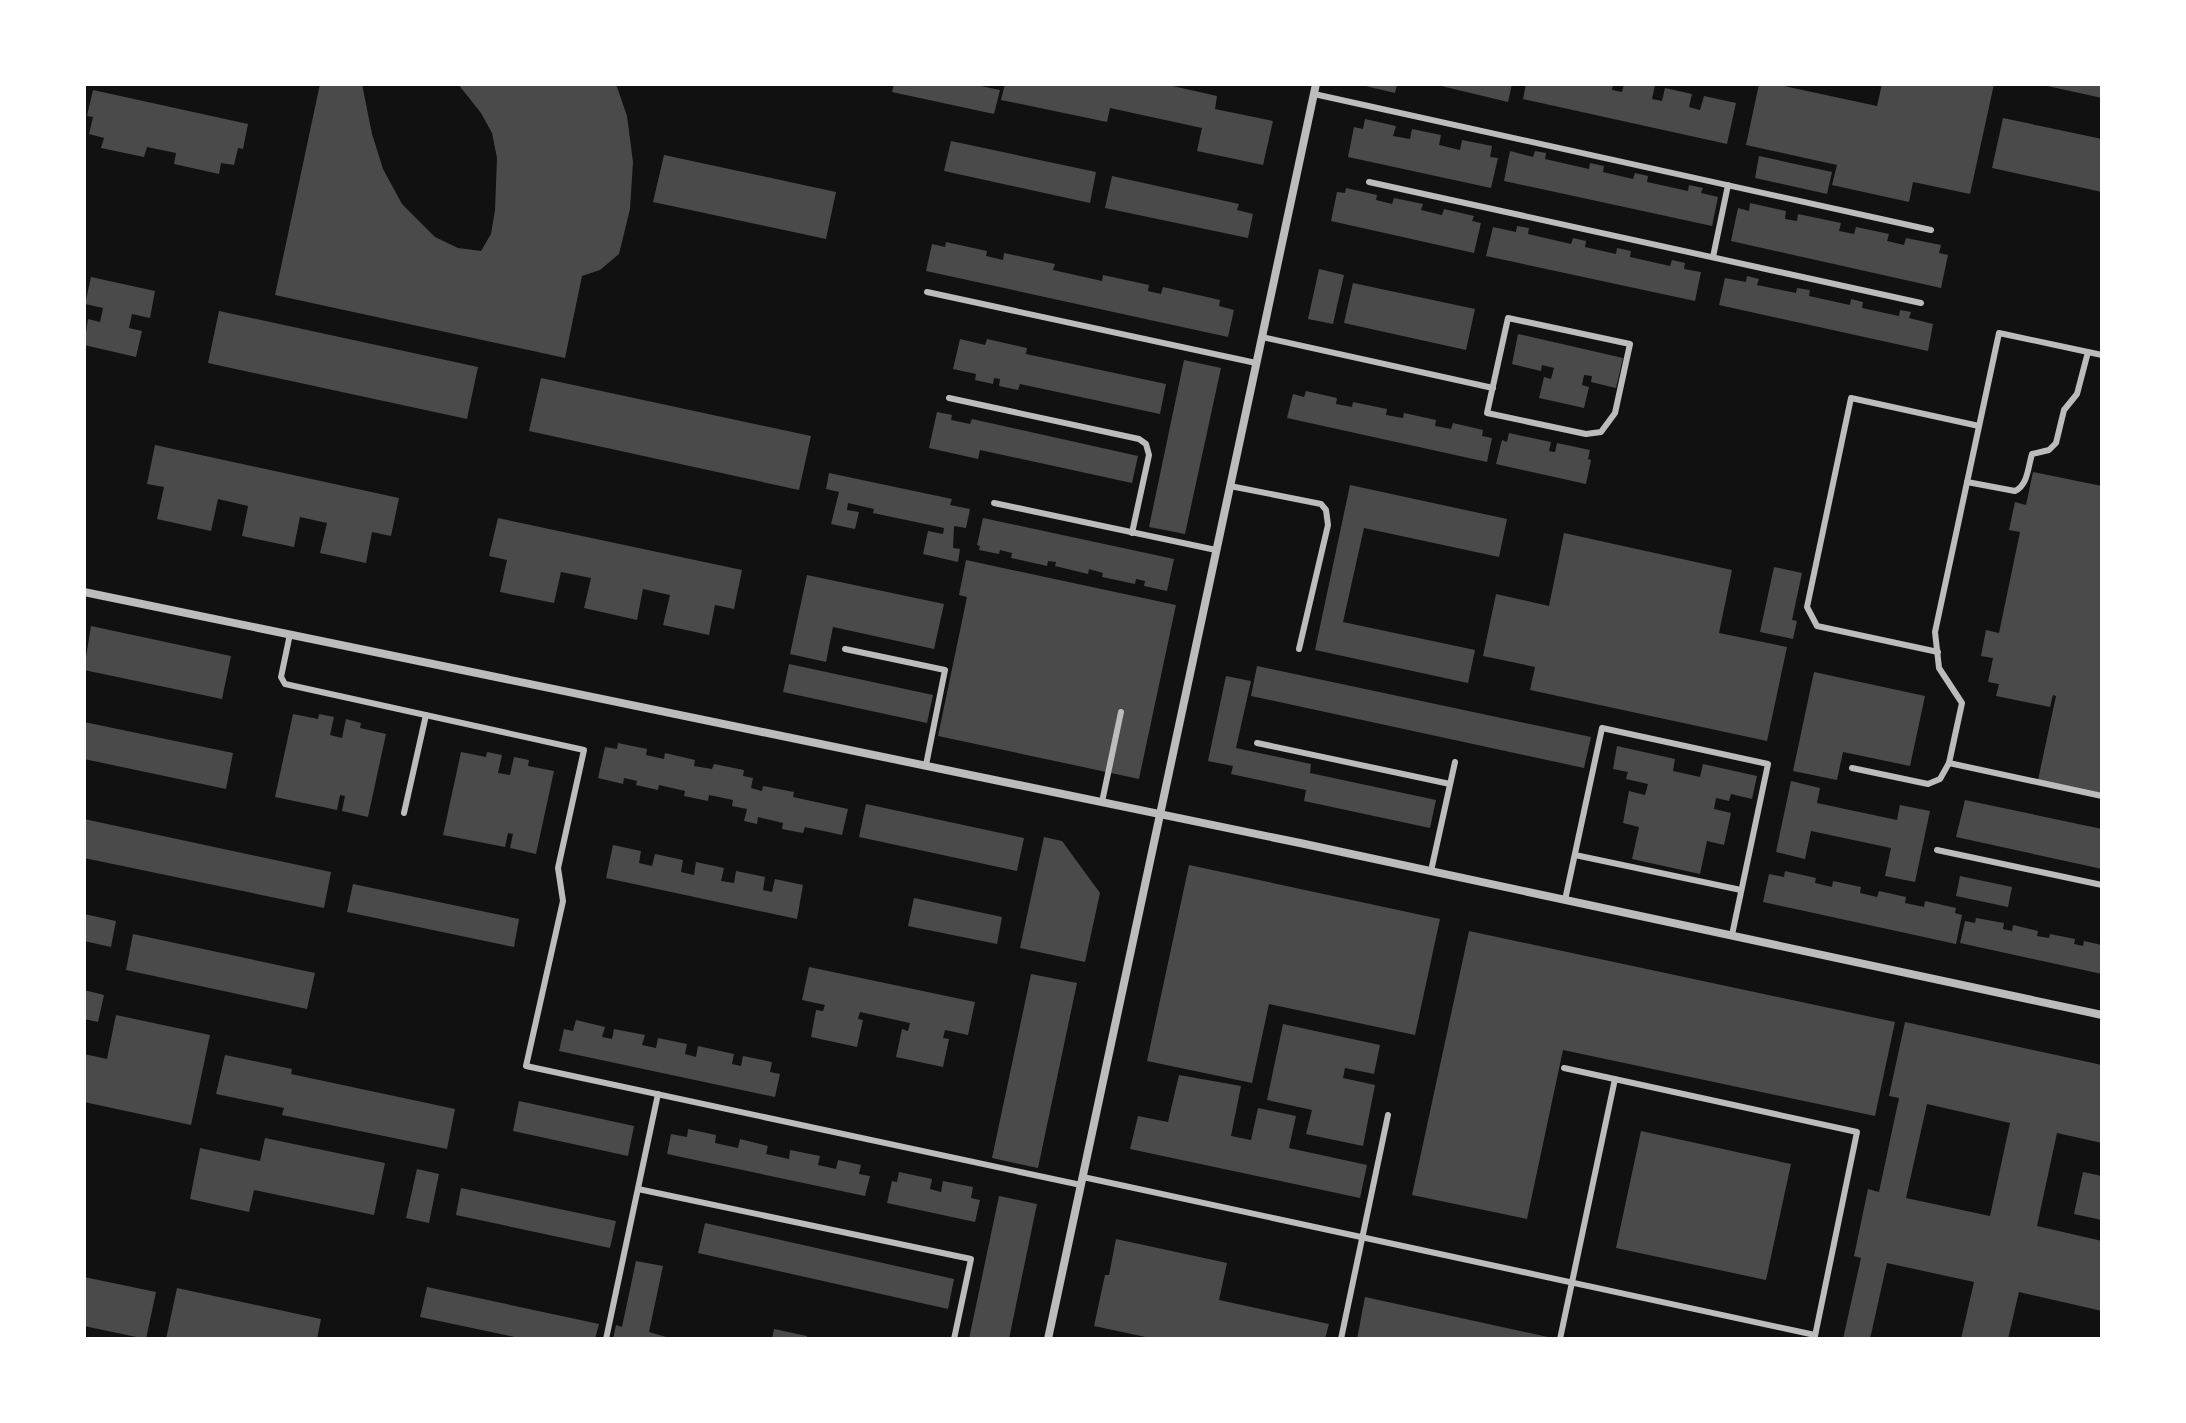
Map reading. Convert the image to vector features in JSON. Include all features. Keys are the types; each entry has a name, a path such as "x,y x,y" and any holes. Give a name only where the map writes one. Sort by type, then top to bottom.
{"street":[{"path":"1048,1339 1316,84"},
{"path":"84,592 1159,813 2102,1015"}],"lane":[{"path":"1314,94 1931,230"},
{"path":"1369,182 1921,303"},
{"path":"1713,257 1728,185"},
{"path":"927,292 1256,363"},
{"path":"1508,318 1630,344 1615,413 1601,432 1586,434 1487,413 1493,388 1508,318"},
{"path":"1852,768 1928,784 1940,779 1949,763 1962,703 1939,668 1935,632 1999,333 2102,355"},
{"path":"1262,337 1493,388"},
{"path":"1967,482 2015,491 2020,489 2032,454 2049,450 2056,443 2064,410 2077,394 2088,352"},
{"path":"949,398 1139,439 1146,444 1149,455 1132,533"},
{"path":"1938,652 1817,626 1807,607 1851,398 1979,426"},
{"path":"1230,486 1321,504 1326,510 1328,525 1299,649"},
{"path":"994,503 1216,550"},
{"path":"290,634 281,677 285,684 584,750 558,868 563,901 526,1066 1362,1238 1814,1337 1857,1132 1564,1068"},
{"path":"845,649 945,670 926,765"},
{"path":"1102,802 1121,712"},
{"path":"404,813 426,715"},
{"path":"1565,900 1602,728 1617,731 1768,764 1732,935"},
{"path":"1257,743 1450,784"},
{"path":"1431,871 1455,762"},
{"path":"1949,763 2102,796"},
{"path":"1937,850 2102,885"},
{"path":"1575,855 1741,890"},
{"path":"1560,1339 1615,1079"},
{"path":"606,1339 658,1094"},
{"path":"1341,1339 1388,1115"},
{"path":"638,1189 971,1259 954,1339"}],"building":[{"path":"320,84 362,84 383,169 402,204 435,237 458,248 481,251 491,234 497,158 492,133 458,84 616,84 627,116 633,162 630,209 619,254 600,270 582,276 565,358 275,295"},
{"path":"894,84 971,84 1000,90 994,114 892,92"},
{"path":"1005,84 1164,84 1217,96 1215,109 1273,121 1263,165 1197,151 1202,128 1110,108 1107,122 1001,100"},
{"path":"1357,84 1397,84 1395,93"},
{"path":"1433,84 1512,84 1508,102"},
{"path":"1526,84 1613,84 1612,90 1622,92 1624,84 1649,84 1655,85 1652,99 1662,101 1665,88 1692,94 1689,107 1700,110 1704,96 1736,103 1727,144 1523,99"},
{"path":"1759,84 1775,84 1877,106 1882,84 1994,84 1970,194 1913,182 1909,202 1832,185 1837,165 1746,145"},
{"path":"2102,84 2102,98 2043,85"},
{"path":"93,90 248,124 243,149 238,148 234,165 221,163 219,174 174,164 176,153 147,147 144,157 101,148 104,138 89,134 93,117 87,116"},
{"path":"2003,118 2102,139 2102,192 1992,168"},
{"path":"1365,119 1396,126 1393,136 1410,139 1412,129 1441,135 1439,145 1460,150 1462,140 1492,146 1490,157 1498,158 1491,188 1348,157 1354,127 1363,129"},
{"path":"951,141 1096,172 1090,203 944,171"},
{"path":"1510,151 1533,157 1535,151 1546,153 1545,159 1589,169 1590,163 1604,166 1603,172 1633,179 1635,173 1648,176 1647,182 1688,191 1689,185 1703,188 1701,193 1718,197 1712,226 1504,181"},
{"path":"664,155 836,192 826,239 653,202"},
{"path":"1759,156 1832,172 1827,194 1755,178"},
{"path":"1112,176 1239,204 1237,210 1253,214 1248,238 1105,208"},
{"path":"1346,188 1377,195 1376,200 1392,204 1394,198 1423,204 1421,210 1442,215 1444,209 1474,216 1472,221 1481,223 1474,253 1331,221 1337,192 1345,193"},
{"path":"1750,203 1786,211 1785,219 1797,221 1798,214 1841,223 1839,231 1854,234 1856,227 1889,234 1887,241 1904,245 1906,238 1941,245 1939,253 1948,255 1941,288 1731,241 1738,208 1749,211"},
{"path":"1517,226 1529,228 1528,234 1571,244 1573,238 1586,241 1585,247 1616,254 1617,248 1631,251 1630,257 1670,266 1672,260 1685,263 1684,269 1701,272 1695,301 1486,256 1493,227 1516,232"},
{"path":"946,242 987,251 986,256 1003,260 1004,253 1055,264 1053,270 1102,281 1103,275 1149,285 1148,291 1161,294 1163,287 1220,300 1219,306 1234,310 1228,337 926,271 932,244 945,247"},
{"path":"1319,269 1344,275 1333,324 1308,319"},
{"path":"1747,276 1759,279 1757,285 1796,293 1797,288 1810,290 1809,296 1850,305 1851,299 1863,302 1862,308 1899,316 1900,310 1911,312 1909,318 1933,324 1928,351 1719,305 1725,278 1746,282"},
{"path":"91,277 155,291 150,318 132,314 129,328 142,331 136,357 84,345 88,319 100,322 103,308 85,304"},
{"path":"1353,283 1475,309 1466,350 1344,323"},
{"path":"219,311 478,367 467,419 208,363"},
{"path":"1518,334 1623,358 1616,388 1591,382 1592,376 1584,375 1582,385 1589,387 1584,408 1539,398 1544,377 1551,379 1554,368 1542,365 1541,371 1512,364"},
{"path":"960,339 985,345 987,339 1027,348 1026,354 1166,384 1160,414 1020,384 1018,390 999,386 1000,379 994,378 993,384 975,380 976,374 953,369"},
{"path":"1184,360 1221,368 1185,534 1149,527"},
{"path":"541,378 811,436 799,490 529,431"},
{"path":"1306,391 1337,398 1336,404 1352,407 1353,402 1387,409 1386,415 1403,418 1404,413 1436,420 1435,426 1451,429 1453,423 1483,430 1482,436 1492,438 1487,462 1287,418 1293,394 1304,397"},
{"path":"937,412 952,415 951,420 970,424 972,419 1138,456 1132,483 980,450 978,459 929,448"},
{"path":"1509,433 1551,442 1549,451 1555,452 1557,443 1590,450 1586,484 1496,464 1502,440 1507,442"},
{"path":"155,445 399,498 391,536 372,532 366,563 320,553 327,523 300,517 294,547 242,536 248,506 218,499 211,531 157,519 164,487 147,484"},
{"path":"2033,472 2102,486 2102,794 2038,780 2056,696 2053,695 2050,707 1996,696 1999,684 1988,682 1993,658 1981,656 1986,630 1999,633 2020,532 2009,530 2015,502 2026,505"},
{"path":"829,473 952,499 950,505 970,509 966,528 954,526 953,548 960,549 958,562 923,554 928,531 943,534 944,528 873,513 874,509 848,503 847,510 859,512 855,529 831,524 839,492 826,489"},
{"path":"1350,485 1507,519 1499,557 1364,528 1343,622 1475,650 1468,683 1315,650"},
{"path":"498,518 742,570 734,609 715,605 709,635 663,625 670,595 643,589 637,620 584,608 591,578 561,572 554,603 500,592 507,560 489,556"},
{"path":"983,518 1174,559 1167,591 1144,586 1145,581 1136,579 1135,584 1102,577 1103,573 1089,569 1088,574 1055,566 1056,562 1048,561 1047,566 1011,558 1012,553 1000,550 999,554 979,550 980,546 977,545"},
{"path":"1564,533 1732,570 1719,633 1787,647 1767,741 1530,690 1535,667 1483,656 1496,594 1549,606"},
{"path":"966,560 1176,605 1139,779 938,736 967,597 959,595"},
{"path":"1774,567 1802,573 1792,620 1797,621 1793,639 1760,632"},
{"path":"807,575 944,604 934,649 833,627 826,662 790,654"},
{"path":"91,626 231,656 222,699 84,670"},
{"path":"789,664 933,695 927,723 783,692"},
{"path":"1257,666 1591,737 1584,768 1251,696"},
{"path":"1814,672 1925,696 1910,766 1843,752 1837,780 1793,771"},
{"path":"1226,676 1251,681 1236,748 1311,764 1310,773 1436,800 1430,828 1304,801 1306,790 1231,774 1233,766 1208,761"},
{"path":"293,714 318,719 319,714 334,717 330,735 342,738 346,719 361,723 360,728 386,734 368,817 342,811 345,796 340,795 337,810 275,797"},
{"path":"84,722 233,753 226,789 84,759"},
{"path":"618,743 647,749 646,755 664,759 665,753 695,760 694,766 712,769 714,764 744,770 743,776 753,778 751,788 762,791 763,786 794,792 793,797 848,809 842,835 805,827 803,833 782,829 783,823 758,817 757,824 744,821 747,809 732,806 733,800 709,795 708,801 684,796 685,791 659,785 658,790 636,785 637,781 624,778 623,784 598,778 605,747 617,749"},
{"path":"1617,746 1675,759 1673,771 1700,777 1703,764 1757,776 1752,799 1731,794 1729,801 1716,798 1714,809 1731,813 1724,845 1707,841 1700,874 1632,859 1639,827 1623,823 1629,791 1645,795 1648,784 1626,779 1628,772 1613,769"},
{"path":"461,752 486,757 487,752 502,755 498,773 510,775 514,757 529,760 528,766 554,771 536,854 510,848 513,834 508,833 505,847 443,835"},
{"path":"1791,781 1820,788 1817,803 1897,820 1900,805 1930,811 1915,882 1885,876 1891,848 1811,831 1805,859 1776,852"},
{"path":"1965,800 2102,829 2102,869 1956,837"},
{"path":"866,804 1024,838 1017,871 859,837"},
{"path":"84,819 331,872 324,908 84,858"},
{"path":"1044,837 1062,841 1100,893 1085,962 1020,948"},
{"path":"613,845 641,851 639,863 652,866 655,854 683,860 681,872 694,875 696,862 724,868 721,881 734,883 736,871 765,877 763,890 772,892 775,879 803,885 797,919 606,878"},
{"path":"1189,865 1440,919 1415,1035 1269,1004 1252,1083 1147,1061"},
{"path":"1785,871 1816,878 1815,883 1832,887 1833,881 1861,887 1860,893 1877,897 1879,891 1906,897 1905,903 1924,907 1925,901 1956,908 1955,913 1962,915 1956,944 1763,902 1769,874 1784,877"},
{"path":"1960,876 2012,887 2008,907 1956,896"},
{"path":"353,884 519,919 514,947 347,912"},
{"path":"914,898 1002,917 997,944 908,926"},
{"path":"84,914 116,921 111,947 84,941"},
{"path":"1976,918 2004,923 2003,929 2012,931 2013,925 2038,931 2037,936 2049,938 2050,934 2075,939 2074,944 2083,946 2084,941 2102,945 2102,974 1960,943 1965,921 1975,923"},
{"path":"1469,931 1895,1022 1875,1116 1563,1050 1527,1219 1412,1195"},
{"path":"133,934 315,973 307,1009 126,970"},
{"path":"809,967 975,1002 968,1035 945,1030 943,1038 949,1039 943,1067 896,1057 902,1029 908,1031 910,1023 860,1012 858,1019 863,1020 857,1047 811,1037 816,1010 823,1011 825,1005 802,1000"},
{"path":"1031,974 1077,983 1038,1168 992,1158"},
{"path":"84,990 104,995 98,1022 84,1019"},
{"path":"116,1015 210,1035 191,1125 84,1102 84,1054 107,1059"},
{"path":"576,1020 605,1027 602,1037 612,1039 614,1029 645,1035 642,1045 656,1048 658,1038 687,1044 685,1054 696,1057 698,1046 734,1054 732,1064 741,1066 743,1056 772,1062 770,1072 780,1074 775,1097 559,1051 564,1029 573,1031"},
{"path":"1905,1022 2102,1065 2102,1143 2057,1133 2037,1226 2102,1241 2102,1311 2019,1292 2008,1339 1961,1339 1974,1282 1887,1263 1870,1339 1843,1339 1861,1258 1854,1256 1868,1189 1879,1192 1899,1098 1889,1096","holes":["1927,1104 2010,1123 1990,1216 1906,1198"]},
{"path":"1283,1024 1380,1045 1374,1074 1345,1068 1343,1078 1375,1085 1363,1146 1306,1134 1312,1110 1267,1100"},
{"path":"225,1055 292,1069 291,1074 455,1109 447,1149 282,1115 284,1108 216,1094"},
{"path":"1179,1075 1241,1086 1231,1136 1251,1140 1258,1108 1296,1116 1289,1148 1367,1165 1360,1198 1130,1149 1138,1116 1168,1122"},
{"path":"519,1101 634,1126 628,1156 513,1131"},
{"path":"688,1129 716,1135 715,1143 738,1148 740,1139 768,1146 766,1154 789,1159 790,1150 820,1156 818,1165 836,1169 838,1160 861,1165 859,1174 870,1176 865,1196 667,1154 671,1134 687,1137"},
{"path":"1641,1131 1791,1164 1766,1280 1616,1248"},
{"path":"265,1138 385,1163 374,1215 254,1190 249,1212 190,1199 200,1148 260,1161"},
{"path":"417,1169 439,1174 429,1223 406,1218"},
{"path":"899,1172 932,1179 930,1189 941,1192 943,1181 973,1187 971,1198 980,1200 975,1222 887,1203 892,1181 897,1182"},
{"path":"2083,1172 2102,1176 2102,1220 2074,1214"},
{"path":"461,1188 616,1221 610,1248 456,1215"},
{"path":"999,1196 1037,1204 1009,1339 969,1339"},
{"path":"705,1223 954,1279 948,1309 698,1253"},
{"path":"1116,1239 1227,1263 1219,1300 1329,1324 1325,1339 1155,1339 1094,1326"},
{"path":"636,1261 663,1266 649,1332 673,1339 613,1339 616,1325 622,1327"},
{"path":"84,1277 156,1292 146,1339 84,1326"},
{"path":"427,1287 599,1324 595,1339 524,1339 420,1317"},
{"path":"177,1288 321,1319 317,1339 166,1339"},
{"path":"1365,1297 1548,1337 1548,1339 1357,1339"},
{"path":"774,1329 807,1336 806,1339 772,1339"}]}
